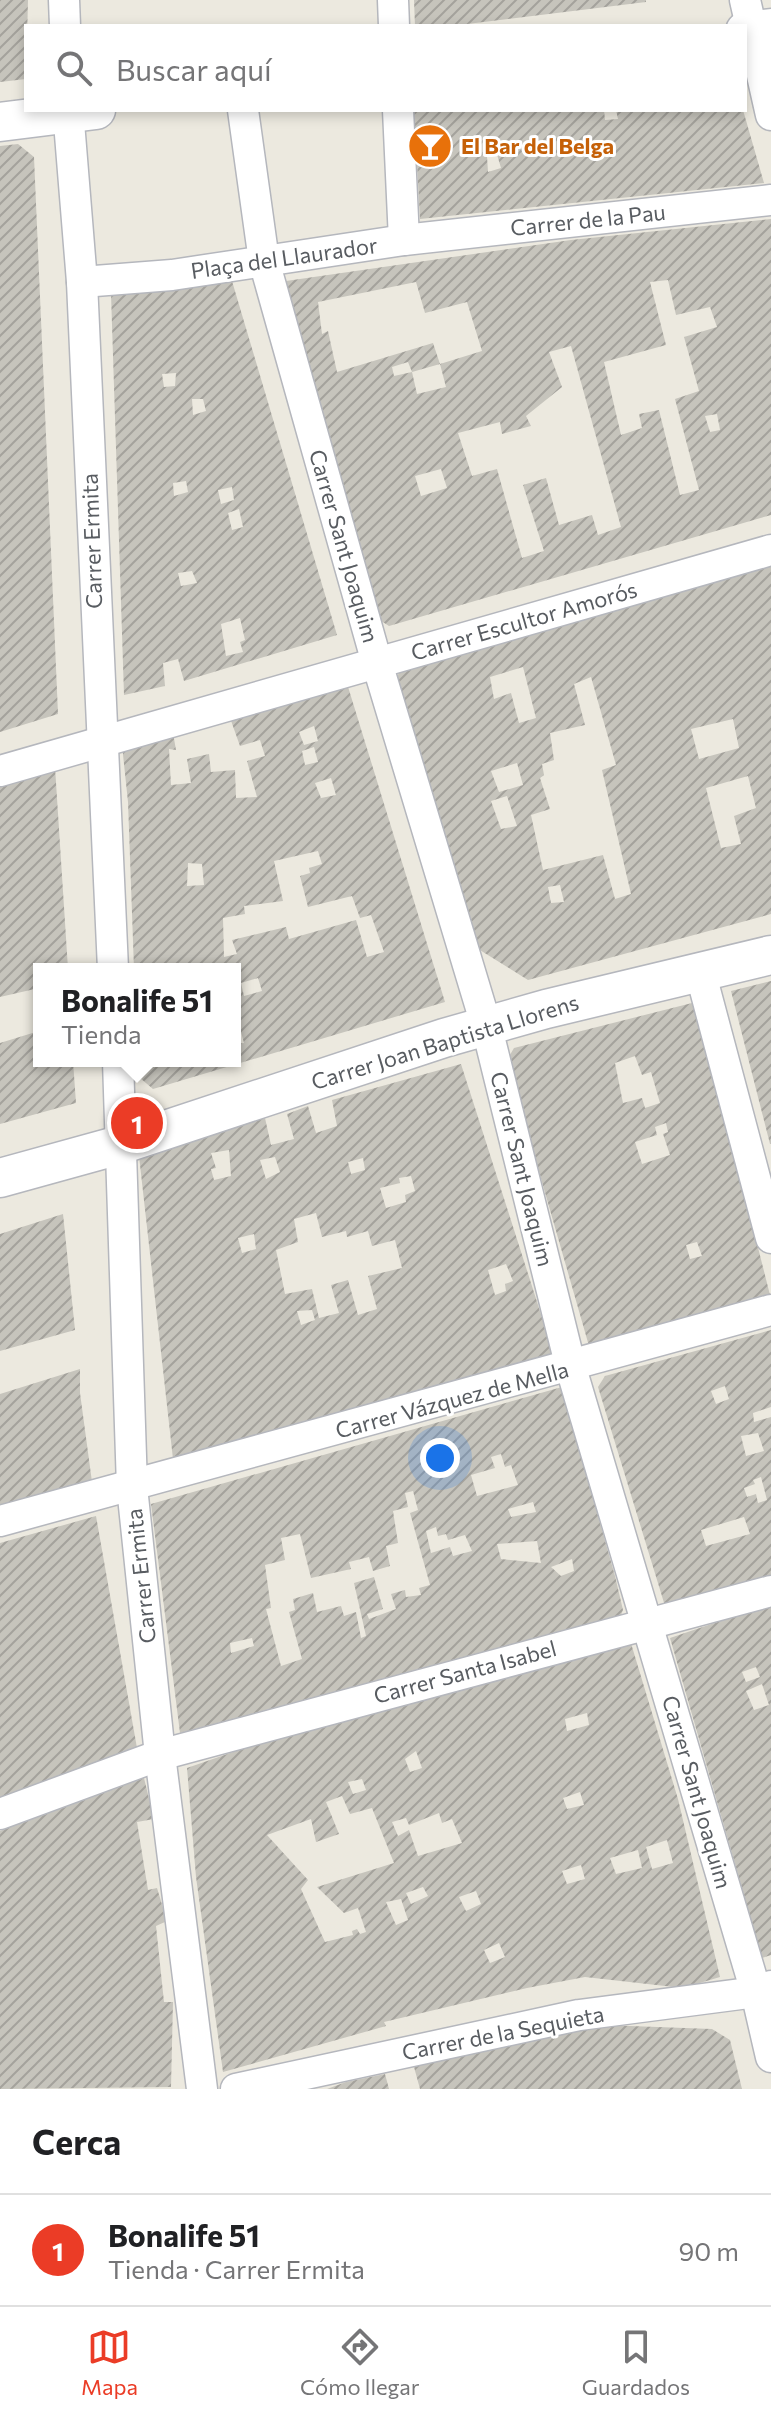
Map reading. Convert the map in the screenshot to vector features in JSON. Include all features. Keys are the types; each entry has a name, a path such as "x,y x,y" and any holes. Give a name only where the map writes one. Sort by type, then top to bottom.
{"street":[{"path":"64,0 65,24"},
{"path":"393,0 394,24"},
{"path":"753,22 771,115"},
{"path":"0,122 70,112"},
{"name":"Carrer Ermita","path":"77,112 100,742 113,963"},
{"name":"Carrer Sant Joaquim","path":"243,112 264,261 377,663 487,1028 571,1368 647,1622 763,1989 771,2057"},
{"name":"Plaça del Llaurador","path":"82,282 172,275 404,240 398,112"},
{"name":"Carrer de la Pau","path":"404,240 771,200"},
{"name":"Carrer Escultor Amorós","path":"0,771 771,550"},
{"name":"Carrer Joan Baptista Llorens","path":"0,1178 123,1144 444,1038 546,1009 771,955"},
{"path":"700,971 771,1238"},
{"name":"Carrer Ermita","path":"118,1067 132,1487 160,1755 202,2089"},
{"name":"Carrer Vázquez de Mella","path":"0,1521 571,1368 771,1310"},
{"name":"Carrer Santa Isabel","path":"0,1814 160,1755 771,1591"},
{"name":"Carrer de la Sequieta","path":"236,2089 579,2015 763,1989"}],"building":[{"path":"0,0 28,0 27,24 24,24 24,79 0,82"},
{"path":"414,0 646,0 467,24 415,24"},
{"path":"414,112 604,112 605,120 618,119 616,112 744,112 764,183 420,219","holes":["486,141 493,141 501,168 488,172"]},
{"path":"18,144 34,157 58,714 0,732 0,146"},
{"path":"771,219 771,515 389,626 378,619 279,282 571,240","holes":["668,280 676,315 710,307 717,327 684,337 699,391 675,399 699,490 680,495 659,410 639,414 642,428 621,435 604,362 666,345 650,282","416,282 425,313 467,302 482,351 440,364 433,343 337,372 328,331 322,334 318,302","571,346 621,527 598,535 592,515 559,525 546,478 523,485 544,551 522,558 497,469 472,476 458,433 500,422 502,434 531,426 526,416 562,387 549,352","408,362 412,372 394,376 392,367","440,364 446,387 417,394 412,372","717,414 720,430 710,432 705,416","441,469 447,488 421,496 415,476"]},
{"path":"232,281 337,635 184,681 178,659 163,663 165,686 124,695 111,294","holes":["176,373 175,386 164,387 162,374","192,399 203,399 206,411 193,415","186,481 188,492 174,496 173,483","232,487 234,500 221,504 218,490","239,509 243,527 232,530 228,513","192,571 197,583 181,586 178,573","240,618 245,640 240,642 243,652 226,656 221,624"]},
{"path":"771,559 771,914 528,980 475,947 397,677 403,664","holes":["523,667 536,718 519,723 511,693 494,699 490,677","591,677 616,765 602,770 631,894 615,899 603,855 543,870 531,815 550,809 540,778 544,775 542,764 554,760 550,733 585,725 574,684","733,719 739,748 699,759 691,729","517,763 523,785 499,792 491,771","748,776 756,808 734,816 741,844 721,848 706,788","507,796 517,826 501,829 491,801","560,885 564,902 551,903 548,887"]},
{"path":"345,677 445,1002 241,1063 241,1043 244,1043 241,1032 241,983 241,963 134,963 128,802 122,745 173,733 176,750 169,749 171,785 191,783 187,759 209,754 211,772 235,770 236,798 257,797 247,761 265,756 260,740 240,746 229,715","holes":["314,726 318,741 304,745 299,732","314,747 318,762 305,765 302,751","331,778 336,795 321,798 315,783","318,851 322,864 309,868 310,873 300,876 308,907 352,896 360,918 371,915 384,952 367,957 356,920 289,939 286,927 232,940 237,954 224,957 223,918 245,914 244,906 283,901 274,861","188,863 202,864 204,885 187,886","258,978 262,991 244,996 241,983"]},
{"path":"55,767 68,963 33,963 33,989 0,997 0,782"},
{"path":"771,981 771,1144 770,1144 731,991"},
{"path":"696,1002 770,1295 589,1346 507,1060 514,1048","holes":["635,1056 642,1075 651,1072 660,1103 645,1108 642,1098 623,1103 615,1063","666,1123 668,1132 663,1134 670,1155 642,1164 635,1142 657,1135 655,1127","697,1242 702,1256 690,1259 686,1245"]},
{"path":"33,1033 33,1067 73,1067 76,1103 0,1124 0,1043"},
{"path":"461,1064 554,1355 173,1459 139,1156 265,1118 271,1145 294,1139 287,1114 308,1106 316,1133 337,1126 332,1100","holes":["229,1150 231,1176 214,1180 211,1169 216,1168 211,1153","275,1157 280,1172 266,1179 260,1160","363,1158 365,1170 351,1174 348,1162","411,1176 415,1191 405,1195 406,1202 386,1208 380,1188 400,1183 399,1178","316,1213 322,1237 346,1231 347,1237 368,1231 372,1246 395,1240 402,1268 368,1276 377,1309 358,1315 348,1280 331,1285 339,1313 319,1318 312,1289 285,1294 276,1250 298,1242 294,1219","254,1234 256,1249 242,1253 238,1238","506,1264 513,1281 505,1284 506,1291 495,1295 488,1270","312,1310 315,1320 301,1325 297,1311"]},
{"path":"139,1067 227,1067 153,1089 140,1078"},
{"path":"63,1214 75,1330 0,1351 0,1234"},
{"path":"771,1330 771,1407 753,1413 754,1422 771,1417 771,1577 665,1606 598,1387 605,1376","holes":["725,1386 729,1399 716,1404 711,1391","758,1433 764,1451 746,1456 741,1436","761,1477 767,1500 758,1503 756,1494 747,1497 744,1488 755,1484 753,1480","744,1517 750,1534 706,1546 701,1530"]},
{"path":"80,1369 80,1393 92,1482 0,1506 0,1394"},
{"path":"562,1387 623,1610 621,1615 180,1733 151,1504","holes":["501,1454 505,1467 511,1465 518,1485 477,1496 471,1475 495,1468 491,1457","413,1491 418,1510 410,1513 430,1585 419,1588 421,1595 406,1597 405,1590 391,1594 396,1609 369,1619 367,1614 383,1609 374,1577 354,1583 366,1636 361,1638 356,1612 344,1616 341,1606 317,1612 313,1593 293,1599 295,1610 289,1612 302,1659 281,1666 266,1609 271,1608 265,1565 285,1560 281,1538 300,1534 311,1578 351,1569 349,1562 369,1557 373,1571 390,1566 386,1546 398,1543 393,1511 408,1507 405,1493","533,1502 536,1512 511,1517 508,1509","436,1527 438,1536 446,1534 448,1540 465,1535 472,1551 453,1556 450,1547 431,1553 426,1531","537,1541 541,1563 501,1559 497,1544","572,1559 574,1571 561,1576 551,1567","252,1638 254,1646 231,1653 230,1643"]},
{"path":"96,1516 137,1748 0,1799 0,1543"},
{"path":"771,1604 771,1955 762,1958 670,1638","holes":["756,1667 760,1677 746,1682 742,1672","762,1684 769,1705 754,1710 746,1691"]},
{"path":"630,1640 678,1799 720,1977 683,1988 585,1977 527,1988 384,2022 386,2026 223,2072 196,1877 187,1768 256,1744","holes":["587,1713 589,1725 567,1731 565,1719","416,1751 422,1768 410,1772 405,1759","362,1779 366,1790 353,1794 348,1782","580,1792 584,1805 567,1809 563,1798","342,1796 350,1814 372,1808 394,1863 317,1887 344,1913 358,1908 366,1932 360,1934 357,1929 352,1931 353,1935 325,1942 301,1889 308,1880 267,1835 311,1819 316,1842 339,1834 326,1802","439,1813 442,1823 452,1819 462,1843 418,1856 409,1830 398,1836 392,1822 406,1818 409,1825","667,1840 673,1863 652,1869 646,1847","638,1850 642,1868 616,1874 610,1858","581,1865 585,1879 567,1884 562,1871","423,1887 428,1896 411,1904 406,1893","476,1891 481,1904 466,1911 459,1897","401,1899 408,1920 396,1925 386,1902","499,1943 505,1957 490,1963 484,1950"]},
{"path":"144,1778 154,1819 137,1822 148,1890 157,1888 167,1921 156,1926 164,2002 173,2002 171,2087 0,2089 0,1831"},
{"path":"576,2024 712,2029 730,2040 742,2089 420,2089 414,2067"},
{"path":"385,2074 389,2089 327,2089 346,2082"}],"place":[{"name":"El Bar del Belga","path":"430,146"},
{"name":"Bonalife 51","path":"137,1123"}]}
